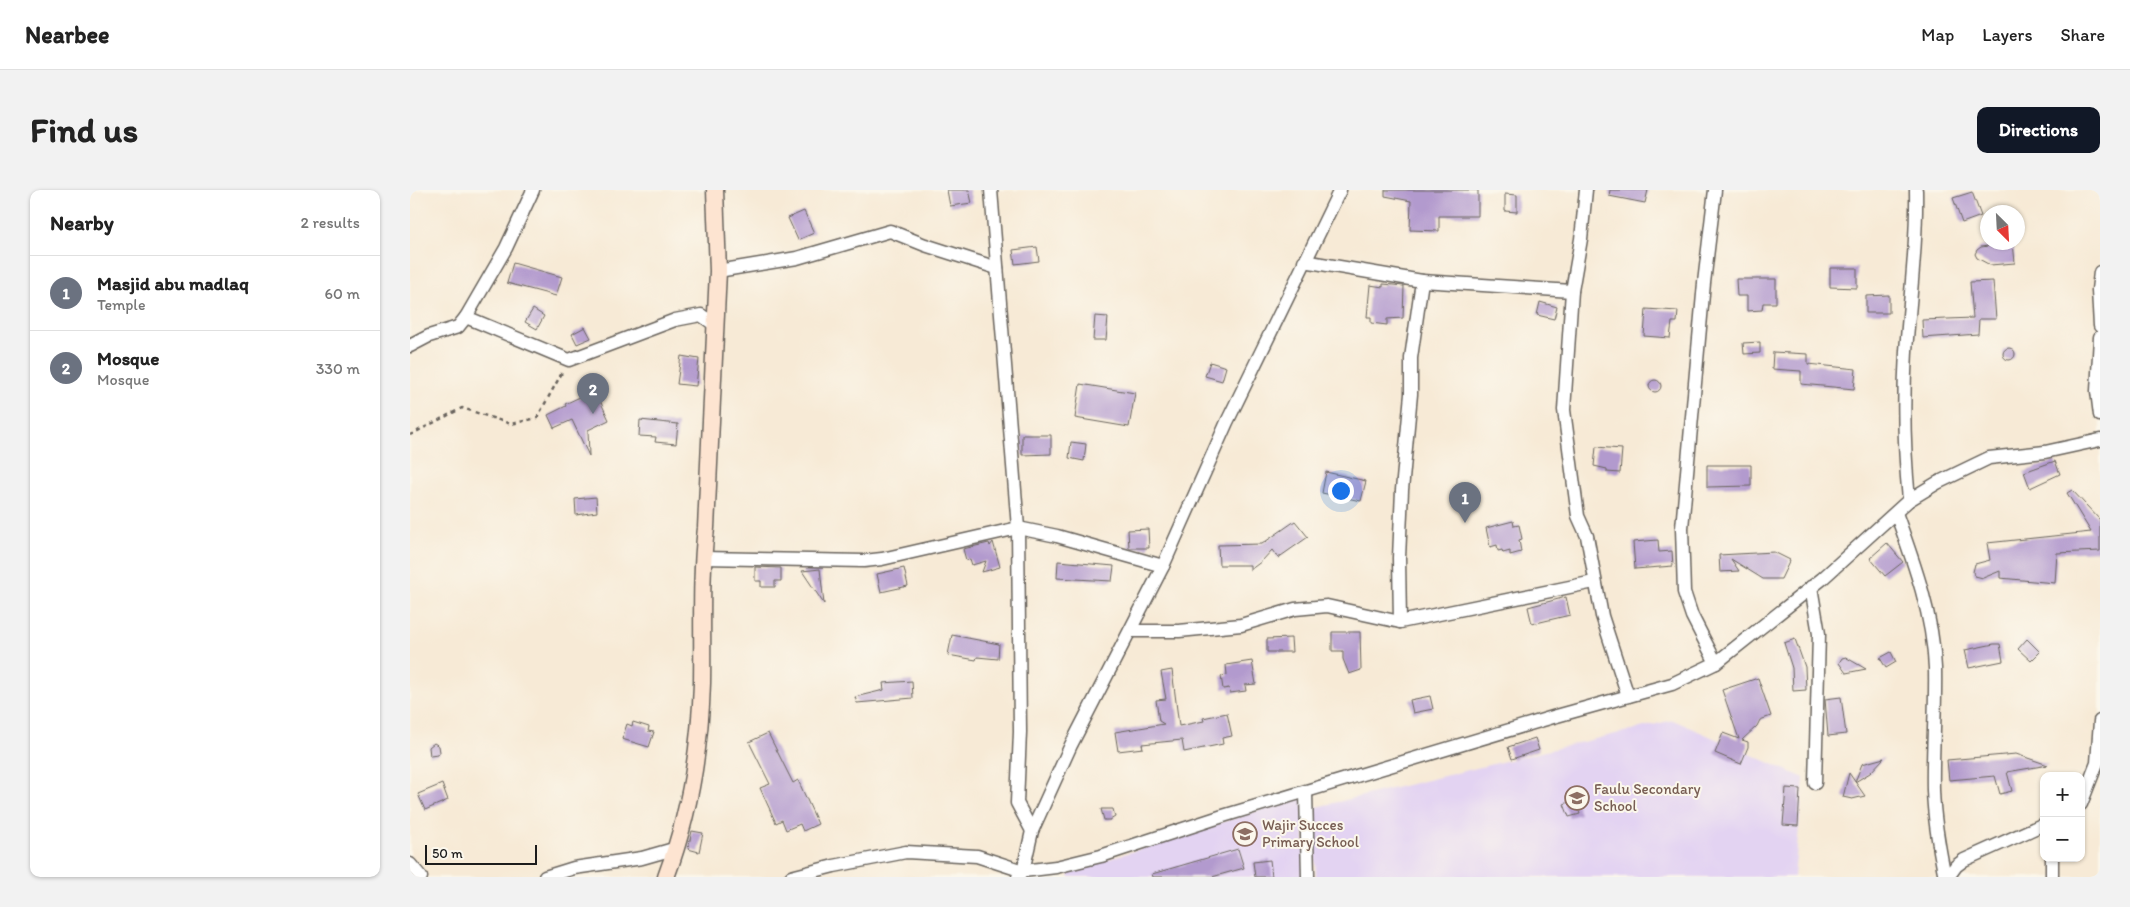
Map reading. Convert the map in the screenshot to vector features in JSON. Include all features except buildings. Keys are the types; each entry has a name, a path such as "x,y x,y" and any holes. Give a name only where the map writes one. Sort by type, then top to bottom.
{"street":[{"path":"410,346 429,336 458,327 466,317 506,248 533,190"},
{"path":"666,877 677,848 697,758 702,685 703,558 718,272 715,190"},
{"path":"990,190 1018,528 1020,722 1017,802 1032,831"},
{"path":"1020,874 1032,831 1071,744 1163,566 1227,422 1340,190"},
{"path":"1586,190 1581,239 1572,291 1564,410 1578,516 1587,536 1594,582 1602,616 1628,696"},
{"path":"1715,190 1704,283 1682,528 1684,592 1692,616 1716,663"},
{"path":"1910,500 1904,444 1906,351 1917,226 1916,190"},
{"path":"718,272 797,258 890,232 997,268"},
{"path":"1304,261 1422,281 1572,291"},
{"path":"2100,272 2098,290 2100,326"},
{"path":"1400,622 1399,558 1402,490 1411,394 1411,358 1422,281"},
{"path":"466,317 569,360 675,320 702,315 715,325"},
{"path":"2100,338 2097,391 2100,415"},
{"path":"791,877 834,866 906,852 977,856 1020,874 1056,867 1102,856 1222,816 1672,684 1716,663 1811,587 1910,500 1937,483 1989,458 2045,452 2100,440"},
{"path":"1896,513 1914,562 1930,623 1935,667 1933,790 1937,836 1947,877"},
{"path":"703,558 864,561 882,559 1018,528 1057,536 1163,566"},
{"path":"1130,631 1179,631 1241,624 1294,609 1327,606 1400,622 1594,582"},
{"path":"1811,587 1819,634 1815,783"},
{"path":"2085,794 2097,763 2100,721"},
{"path":"1306,792 1308,877"},
{"path":"1947,877 1964,860 2040,826"},
{"path":"545,877 574,868 642,858 677,848"},
{"path":"2052,862 2052,877"},
{"path":"410,864 421,877"}],"path":[{"path":"410,436 462,408 511,424 538,418 569,360"}],"shaded area":[{"name":"Faulu Secondary School","path":"1673,720 1804,778 1794,877 1316,877 1313,808"},
{"name":"Wajir Succes Primary School","path":"1303,796 1305,877 1069,877 1069,872"}],"place":[{"name":"Mosque","path":"593,414"},
{"name":"Masjid abu madlaq","path":"1465,523"},
{"name":"Faulu Secondary School","path":"1577,798"},
{"name":"Wajir Succes Primary School","path":"1245,834"}]}
